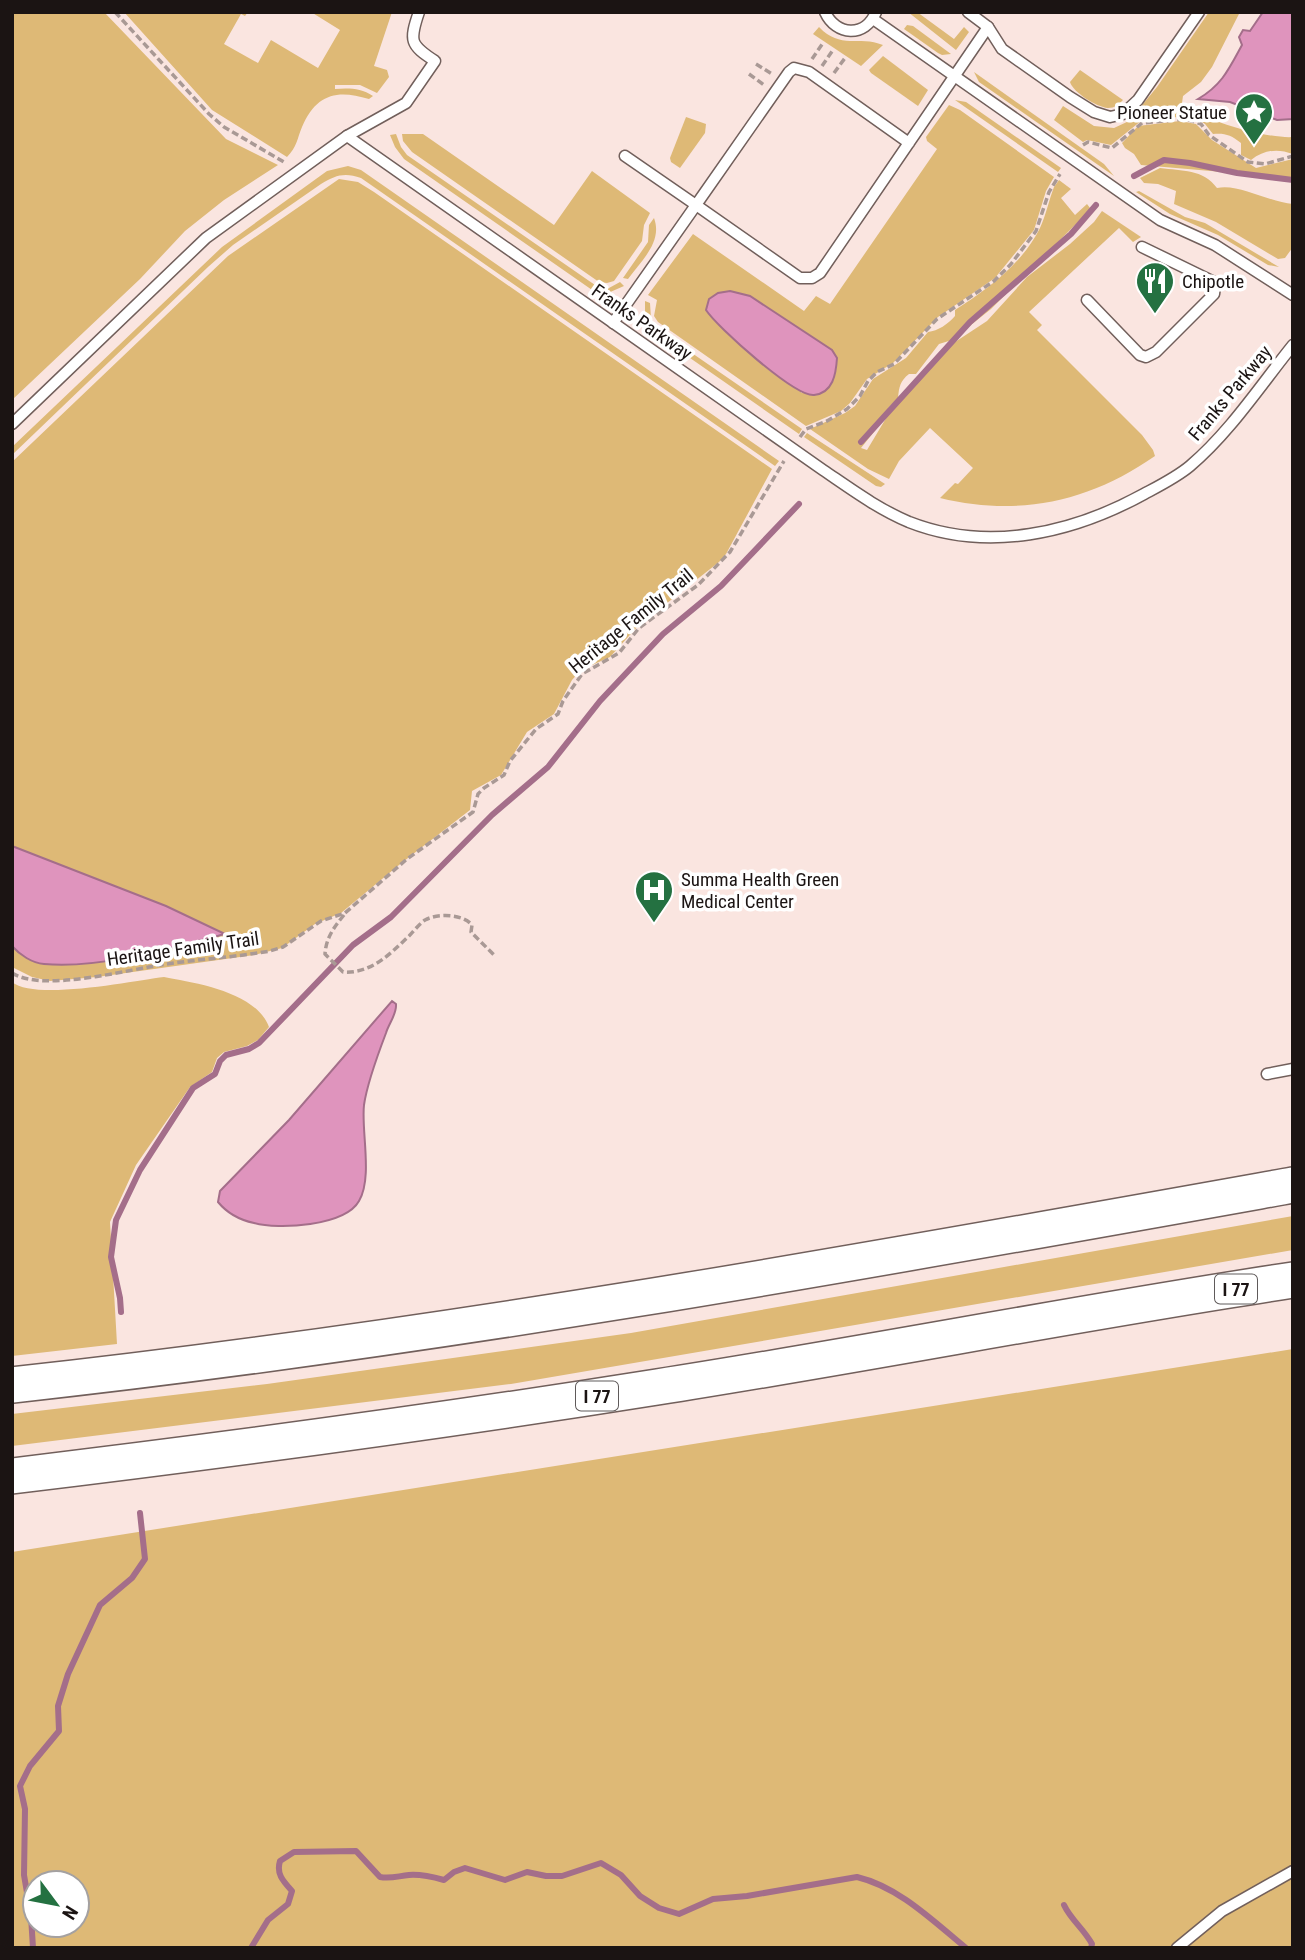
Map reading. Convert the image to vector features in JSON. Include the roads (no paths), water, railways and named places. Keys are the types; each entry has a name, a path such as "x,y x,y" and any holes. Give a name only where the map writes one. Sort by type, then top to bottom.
{"highway":[{"path":"880,1259 1293,1165"},
{"path":"12,1385 301,1348 540,1313 880,1259 1293,1185"},
{"name":"I 77","path":"12,1476 155,1459 657,1387 1179,1297 1293,1280"}],"lane":[{"path":"12,424 206,238 347,135 406,103 435,61 415,49 412,39 419,12"},
{"path":"825,12 828,20 842,30 859,30 874,16 954,76 1160,220 1207,240 1293,295"},
{"path":"968,12 988,27 1002,48 1070,97 1094,112 1110,117 1123,114 1138,100 1199,12"},
{"path":"625,156 800,278 812,278 820,273 988,27"},
{"path":"612,323 794,68 809,72 909,142"},
{"name":"Franks Parkway","path":"347,135 863,497 910,522 957,534 991,538 1025,537 1095,518 1133,500 1188,468 1215,442 1293,345"},
{"path":"1087,300 1140,355 1146,356 1156,352 1214,294 1215,286 1212,281 1142,247"},
{"path":"1267,1073 1293,1069"},
{"path":"1177,1948 1222,1910 1293,1871"}],"waterway":[{"path":"1134,176 1164,160 1293,180"},
{"path":"861,442 970,322 1071,234 1096,205"},
{"path":"121,1312 111,1257 116,1220 140,1170 193,1088 215,1074 220,1061 226,1055 249,1049 259,1043 353,945 391,917 492,815 548,767 600,701 663,634 721,586 799,504"},
{"path":"33,1948 24,1875 25,1809 20,1786 30,1766 59,1731 58,1706 68,1674 100,1605 132,1578 145,1559 140,1513"},
{"path":"251,1948 268,1920 288,1904 292,1891 280,1874 280,1861 294,1852 356,1851 384,1878 418,1875 444,1880 465,1868 505,1880 527,1872 562,1876 601,1863 621,1875 640,1896 659,1908 679,1914 713,1899 747,1896 857,1877 901,1897 966,1948"},
{"path":"1064,1905 1089,1939 1091,1948"}],"place":[{"name":"Pioneer Statue","path":"1254,146"},
{"name":"Chipotle","path":"1155,315"},
{"name":"Summa Health Green Medical Center","path":"654,924"}]}
